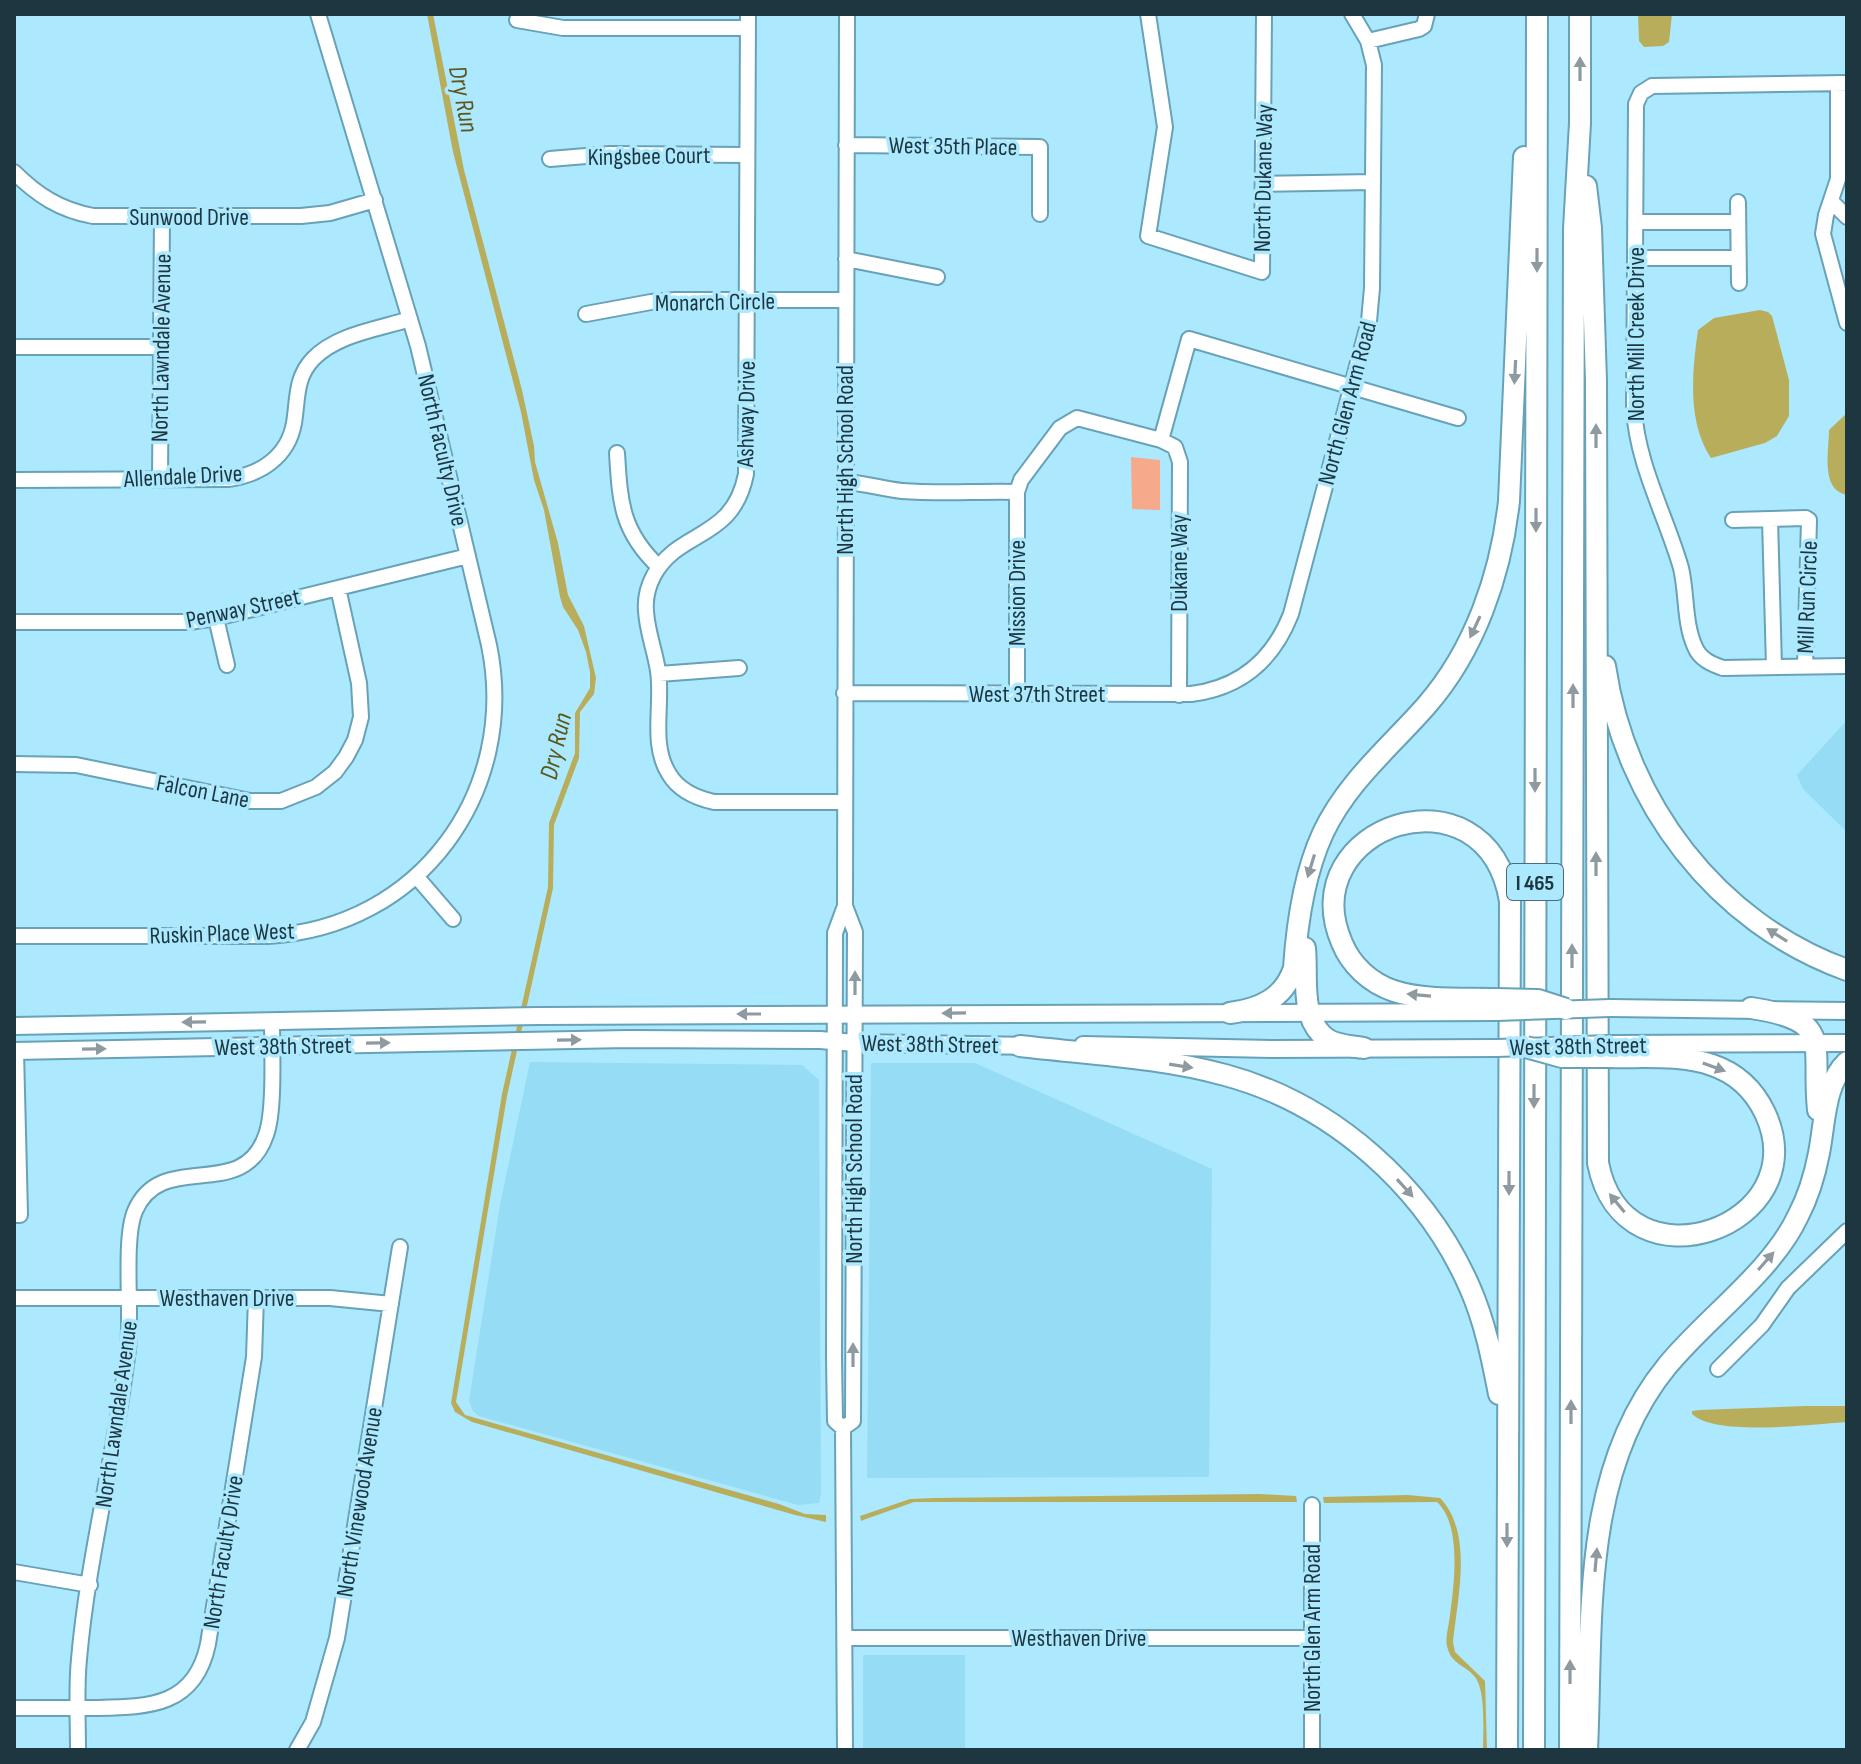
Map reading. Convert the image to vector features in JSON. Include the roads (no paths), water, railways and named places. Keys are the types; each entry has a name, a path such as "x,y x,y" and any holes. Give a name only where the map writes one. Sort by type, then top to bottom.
{"highway":[{"path":"1230,1013 1251,1010 1268,1003 1288,981 1294,968 1312,862 1331,818 1357,779 1428,704 1448,677 1480,616 1499,559 1509,501 1523,190 1526,14"},
{"name":"I 465","path":"1534,1750 1537,14"},
{"name":"I 465","path":"1570,1750 1574,229 1580,123 1580,14"},
{"path":"1526,1047 1562,1057 1609,1051 1703,1062 1731,1074 1751,1091 1768,1121 1772,1156 1762,1189 1740,1216 1718,1229 1701,1235 1684,1236 1658,1233 1634,1221 1609,1196 1599,1172 1596,1146 1597,592 1596,381 1591,244 1580,123"},
{"path":"1597,592 1605,671 1619,731 1639,779 1663,823 1703,873 1750,916 1793,944 1847,970"},
{"path":"1507,1750 1507,1479 1511,918 1507,884 1501,867 1486,846 1457,826 1431,820 1413,820 1387,827 1372,835 1353,853 1344,868 1336,893 1337,928 1351,960 1377,983 1402,993 1497,1006 1538,1000 1566,1009"},
{"path":"1301,917 1310,1013 1315,1025 1327,1039 1364,1048"},
{"path":"1751,1008 1776,1012 1801,1022 1812,1032 1817,1044 1821,1138"},
{"path":"1020,1046 1176,1065 1230,1076 1286,1098 1325,1119 1373,1155 1415,1200 1455,1258 1470,1288 1484,1324 1495,1373 1507,1479"},
{"path":"1587,1750 1599,1525 1621,1444 1635,1412 1661,1373 1770,1256 1792,1228 1815,1171 1830,1089 1847,1062"}],"main road":[{"name":"West 38th Street","path":"14,1026 506,1016 1310,1013 1497,1006"},
{"name":"West 38th Street","path":"1566,1009 1847,1011"},
{"name":"West 38th Street","path":"15,1051 535,1040 835,1040 1020,1046 1526,1047"},
{"name":"West 38th Street","path":"1609,1051 1847,1043"}],"street":[{"name":"North Faculty Drive","path":"318,14 410,319 493,668 493,733 480,784 462,822 437,856 416,876"},
{"name":"North High School Road","path":"845,1750 843,1428 835,1421 835,933 845,906 847,14"},
{"name":"North Dukane Way","path":"1148,14 1165,127 1148,236 1262,272 1264,14"},
{"path":"1352,14 1368,41 1419,29 1424,26 1427,14"},
{"path":"517,20 574,28 748,21"},
{"name":"Ashway Drive","path":"659,567 672,554 720,524 733,509 741,493 747,464 748,21"},
{"name":"North Glen Arm Road","path":"1227,685 1259,665 1287,623 1363,349 1370,312 1373,182 1374,65 1368,41"},
{"path":"1842,83 1839,174 1823,234 1847,323"},
{"name":"North Mill Creek Drive","path":"1774,667 1723,668 1704,660 1693,642 1681,571 1636,427 1636,104 1641,93 1652,86 1842,83"},
{"name":"West 35th Place","path":"846,145 1040,147 1040,214"},
{"name":"Kingsbee Court","path":"550,159 610,154 747,155"},
{"name":"Sunwood Drive","path":"14,172 37,193 70,211 93,216 309,216 375,200"},
{"path":"1263,184 1373,182"},
{"path":"1831,201 1847,217"},
{"path":"1738,202 1739,283"},
{"name":"North Lawndale Avenue","path":"160,479 162,217"},
{"path":"1635,222 1738,222"},
{"path":"1635,258 1738,258"},
{"path":"846,259 937,277"},
{"name":"Monarch Circle","path":"586,314 651,302 846,300"},
{"name":"Allendale Drive","path":"14,480 237,478 256,473 281,452 290,435 299,383 313,359 336,342 410,319"},
{"path":"845,482 906,491 1017,492 1021,480 1060,428 1077,418 1161,440 1189,339 1458,418"},
{"path":"14,347 161,347"},
{"name":"Dukane Way","path":"1161,440 1175,447 1180,462 1179,695"},
{"path":"617,453 619,488 628,526 638,546 659,567 650,584 646,607 659,674 661,755 670,777 684,790 700,799 714,802 845,802"},
{"name":"Mission Drive","path":"1017,492 1017,694"},
{"name":"Mill Run Circle","path":"1770,519 1774,667"},
{"name":"Mill Run Circle","path":"1733,520 1809,520 1805,667"},
{"name":"Penway Street","path":"14,622 180,622 216,618 468,556"},
{"name":"Falcon Lane","path":"14,764 76,765 250,801 281,801 316,787 335,772 346,757 355,740 361,717 359,683 338,588"},
{"path":"216,618 227,665"},
{"path":"1774,667 1847,666"},
{"path":"659,674 739,668"},
{"name":"West 37th Street","path":"844,693 1179,695 1204,693 1227,685"},
{"path":"416,876 453,919"},
{"name":"Ruskin Place West","path":"14,936 291,934 356,915 393,894 416,876"},
{"name":"North High School Road","path":"843,1428 853,1421 855,1043 855,932 845,906"},
{"name":"North Lawndale Avenue","path":"78,1750 78,1663 126,1367 131,1229 136,1210 154,1186 170,1179 234,1171 254,1157 262,1145 269,1122 272,1021"},
{"path":"15,1051 17,1215"},
{"path":"1718,1369 1762,1325 1786,1290 1847,1231"},
{"name":"North Vinewood Avenue","path":"297,1750 313,1722 337,1638 400,1247"},
{"name":"Westhaven Drive","path":"14,1298 343,1298 391,1304"},
{"name":"North Faculty Drive","path":"14,1708 139,1707 158,1704 183,1690 203,1663 254,1357 256,1298"},
{"name":"North Glen Arm Road","path":"1312,1505 1312,1750"},
{"path":"14,1572 90,1585"},
{"name":"Westhaven Drive","path":"845,1638 1312,1638"}],"water label":[{"name":"Dry Run","path":"464,99"},
{"name":"Dry Run","path":"555,746"}]}
